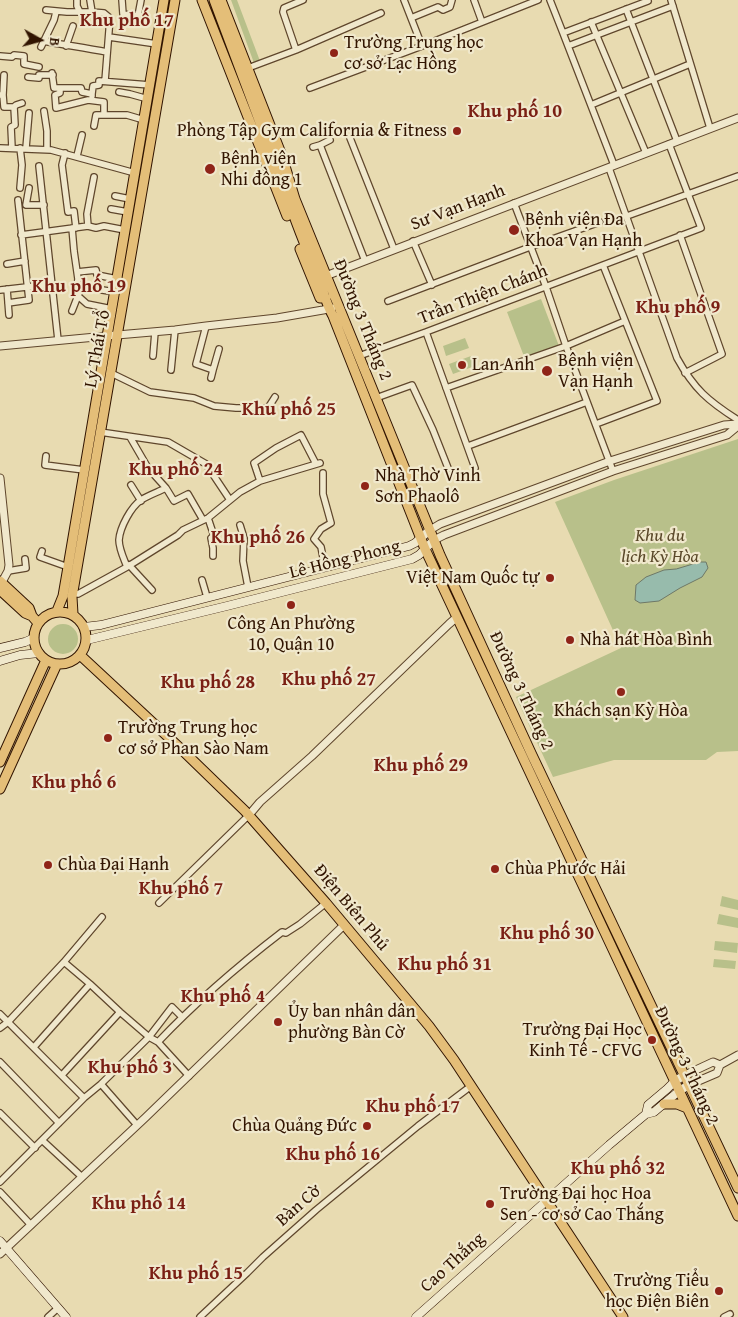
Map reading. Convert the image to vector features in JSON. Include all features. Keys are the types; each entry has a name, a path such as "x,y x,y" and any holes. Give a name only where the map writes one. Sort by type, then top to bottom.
{"main road":[{"name":"Lý Thái Tổ","path":"57,611 63,596 164,0"},
{"name":"Lý Thái Tổ","path":"73,614 73,593 175,0"},
{"name":"Đường 3 Tháng 2","path":"202,0 300,241 319,278 338,305 434,540 531,753 738,1188"},
{"name":"Đường 3 Tháng 2","path":"207,0 223,48"},
{"name":"Đường 3 Tháng 2","path":"214,0 282,179 292,200 329,309 420,538 738,1216"},
{"name":"Đường 3 Tháng 2","path":"222,0 251,67 284,164 292,200 289,214"},
{"name":"Đường 3 Tháng 2","path":"245,105 282,190 292,200"},
{"path":"144,118 154,118"},
{"name":"Lê Hồng Phong","path":"84,627 101,625 409,546 415,544 430,530"},
{"name":"Lê Hồng Phong","path":"86,640 395,563 419,554 434,540"},
{"path":"0,585 25,613 35,619 57,611 73,614 82,622 84,627 86,640 84,650 70,662 57,664 46,660 39,653 35,643 35,619"},
{"path":"0,648 34,638"},
{"path":"0,661 20,655 39,653"},
{"name":"Điện Biên Phủ","path":"80,655 180,748 249,816 326,903 429,1026 471,1086 623,1317"},
{"path":"0,762 46,660"},
{"path":"0,788 57,664"},
{"name":"Cao Thắng","path":"646,1114 648,1106 675,1081 685,1075"},
{"name":"Cao Thắng","path":"416,1317 546,1200 646,1114 654,1112 689,1085"},
{"path":"664,1104 677,1104 687,1108"},
{"path":"0,1240 3,1251 66,1317"}],"street":[{"path":"77,0 80,12"},
{"path":"90,0 92,12"},
{"path":"122,0 123,14 138,16 141,0"},
{"path":"296,50 283,12 284,8 303,0"},
{"path":"404,0 422,46"},
{"path":"411,18 438,7 443,10 450,7 452,0"},
{"path":"474,0 482,22"},
{"path":"310,88 538,0"},
{"path":"550,0 591,105 627,216 677,358 697,389 738,423"},
{"path":"563,33 648,1"},
{"path":"568,46 631,22 672,3 710,128"},
{"path":"626,9 677,141 738,118"},
{"path":"46,10 104,13 110,18 105,81"},
{"path":"56,12 42,44 81,46 108,52"},
{"path":"251,67 296,50 381,13"},
{"path":"592,22 646,153"},
{"path":"66,46 72,26"},
{"path":"109,37 157,44"},
{"path":"0,56 12,57 14,54 24,56 24,64 39,68"},
{"path":"591,105 690,64"},
{"path":"28,77 52,74 54,88 81,88 82,92 104,102 104,115"},
{"path":"4,75 1,95 4,107 14,107 22,103"},
{"path":"92,97 93,86 99,85 99,81 150,85"},
{"path":"60,88 60,93 55,95 56,108 88,100 92,97"},
{"path":"119,92 148,99"},
{"path":"12,148 11,127 15,125 14,107"},
{"path":"44,110 47,149"},
{"path":"20,188 23,148 29,114"},
{"path":"94,126 96,115 127,115 144,118"},
{"path":"78,156 82,135"},
{"path":"350,138 394,249"},
{"path":"313,147 330,140"},
{"name":"Sư Vạn Hạnh","path":"319,278 677,141"},
{"path":"669,144 687,194"},
{"path":"320,145 365,261"},
{"path":"0,148 47,149 135,173"},
{"path":"65,153 62,165 68,212 74,211 77,286 79,294 72,311"},
{"path":"39,166 58,340"},
{"path":"627,216 738,176"},
{"path":"88,226 94,177"},
{"path":"28,188 26,205 44,205"},
{"name":"Trần Thiện Chánh","path":"359,356 701,228 687,194"},
{"path":"115,196 130,199"},
{"path":"8,303 29,300 18,200"},
{"path":"514,203 613,471"},
{"path":"111,209 128,212"},
{"path":"388,301 600,222"},
{"path":"21,236 88,226 96,228 104,226 125,230"},
{"path":"680,235 722,354 685,373"},
{"path":"413,241 432,285"},
{"path":"7,264 25,261"},
{"path":"596,424 657,401 603,266"},
{"path":"77,272 96,270 97,275 117,279"},
{"path":"9,315 8,303 3,290 53,284"},
{"path":"77,286 115,292"},
{"path":"78,296 87,304 112,309"},
{"path":"0,346 175,330 276,318 329,309 338,305"},
{"path":"446,388 566,346 625,321"},
{"path":"206,326 196,364 213,370"},
{"path":"171,370 175,330"},
{"path":"153,356 154,332"},
{"path":"426,332 475,468"},
{"path":"211,378 219,349"},
{"path":"111,374 150,392 194,398 214,406 268,408 275,397"},
{"path":"376,398 412,385 448,468"},
{"path":"468,446 587,402"},
{"name":"Lê Hồng Phong","path":"430,530 440,524 610,461 724,425 738,423"},
{"name":"Lê Hồng Phong","path":"434,540 613,471 727,435 738,423"},
{"path":"100,432 168,442 206,464 230,500"},
{"path":"73,593 78,594 128,566 184,530 205,519 240,492 260,481 318,464 301,436 276,448 254,464 260,481"},
{"path":"130,437 148,468 166,488 174,501 188,494 214,536 211,538 213,556"},
{"path":"46,456 45,465 84,470"},
{"path":"323,473 323,494 331,523 322,529 314,539 320,547 325,568"},
{"path":"0,478 9,565 8,571 0,585"},
{"path":"131,486 141,501"},
{"path":"152,590 128,566 122,554 119,540 124,522 132,509 141,501 166,488"},
{"path":"240,525 244,538 243,561 248,587"},
{"path":"42,551 40,558 68,567"},
{"path":"8,571 26,568 25,559"},
{"path":"202,580 207,597"},
{"path":"158,903 249,816 260,802 312,756 457,617"},
{"path":"158,1042 182,1017 257,951 282,932 286,933 300,924 326,903"},
{"path":"0,1028 8,1022 64,962 102,917"},
{"path":"3,1251 189,1076 344,925"},
{"path":"64,962 149,1037 158,1042 189,1076"},
{"path":"34,1047 90,984"},
{"path":"0,1182 84,1098 149,1037 172,1007 182,1017"},
{"path":"62,1075 120,1012"},
{"path":"0,1014 84,1098"},
{"name":"Cao Thắng","path":"685,1075 712,1062 720,1065 737,1059"},
{"path":"0,1062 59,1123"},
{"name":"Cao Thắng","path":"689,1085 716,1072 720,1065"},
{"path":"100,1084 137,1125"},
{"name":"Bàn Cờ","path":"200,1317 316,1210 418,1126 471,1086"},
{"path":"0,1113 35,1148"},
{"path":"42,1141 82,1177"},
{"path":"0,1192 31,1224"},
{"path":"48,1317 58,1308"}],"green space":[{"path":"231,0 237,0 260,61 254,63"},
{"path":"541,299 559,346 525,359 507,312"},
{"name":"Lan Anh","path":"465,338 469,348 446,356 443,346"},
{"name":"Lan Anh","path":"471,356 475,366 453,374 449,364"},
{"name":"Khu du lịch Kỳ Hòa","path":"738,439 738,751 717,752 706,760 614,760 553,777 516,697 621,648 555,502 614,480"},
{"path":"63,624 74,628 78,639 74,650 63,654 52,650 48,639 52,628"},
{"path":"722,896 738,900 738,910 720,906"},
{"path":"719,914 738,918 738,928 717,924"},
{"path":"715,941 738,943 737,953 714,950"},
{"path":"714,959 736,961 735,969 713,967"}],"shaded area":[{"path":"706,562 708,568 702,577 659,601 640,603 635,600 636,585 646,577 664,570 676,569"}],"place":[{"name":"Trường Trung học cơ sở Lạc Hồng","path":"334,53"},
{"name":"Phòng Tập Gym California & Fitness","path":"457,131"},
{"name":"Bệnh viện Nhi đồng 1","path":"210,169"},
{"name":"Bệnh viện Đa Khoa Vạn Hạnh","path":"514,230"},
{"name":"Lan Anh","path":"462,365"},
{"name":"Bệnh viện Vạn Hạnh","path":"547,371"},
{"name":"Nhà Thờ Vinh Sơn Phaolô","path":"365,486"},
{"name":"Việt Nam Quốc tự","path":"550,578"},
{"name":"Công An Phường 10, Quận 10","path":"291,605"},
{"name":"Nhà hát Hòa Bình","path":"570,640"},
{"name":"Khách sạn Kỳ Hòa","path":"621,692"},
{"name":"Trường Trung học cơ sở Phan Sào Nam","path":"108,738"},
{"name":"Chùa Đại Hạnh","path":"48,865"},
{"name":"Chùa Phước Hải","path":"495,869"},
{"name":"Ủy ban nhân dân phường Bàn Cờ","path":"278,1022"},
{"name":"Trường Đại Học Kinh Tế - CFVG","path":"652,1040"},
{"name":"Chùa Quảng Đức","path":"367,1126"},
{"name":"Trường Đại học Hoa Sen - cơ sở Cao Thắng","path":"490,1204"},
{"name":"Trường Tiểu học Điện Biên","path":"719,1291"}],"district":[{"name":"Khu phố 17","path":"127,21"},
{"name":"Khu phố 10","path":"515,112"},
{"name":"Khu phố 19","path":"79,287"},
{"name":"Khu phố 9","path":"678,308"},
{"name":"Khu phố 25","path":"289,410"},
{"name":"Khu phố 24","path":"176,470"},
{"name":"Khu phố 26","path":"258,538"},
{"name":"Khu phố 27","path":"329,680"},
{"name":"Khu phố 28","path":"208,683"},
{"name":"Khu phố 29","path":"421,766"},
{"name":"Khu phố 6","path":"74,783"},
{"name":"Khu phố 7","path":"181,889"},
{"name":"Khu phố 30","path":"547,934"},
{"name":"Khu phố 31","path":"445,965"},
{"name":"Khu phố 4","path":"223,997"},
{"name":"Khu phố 3","path":"130,1068"},
{"name":"Khu phố 17","path":"413,1107"},
{"name":"Khu phố 16","path":"333,1155"},
{"name":"Khu phố 32","path":"618,1169"},
{"name":"Khu phố 14","path":"139,1204"},
{"name":"Khu phố 15","path":"196,1274"}]}
